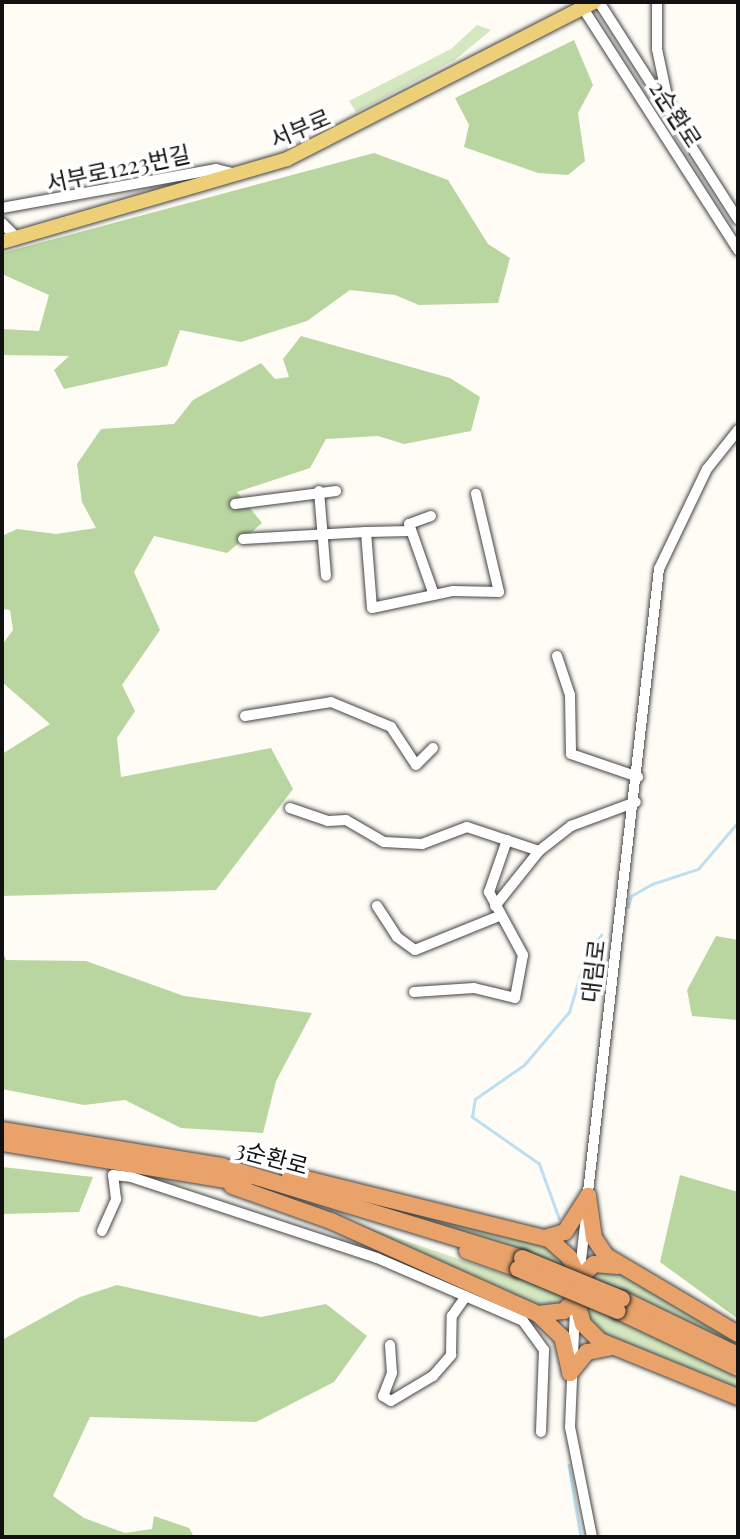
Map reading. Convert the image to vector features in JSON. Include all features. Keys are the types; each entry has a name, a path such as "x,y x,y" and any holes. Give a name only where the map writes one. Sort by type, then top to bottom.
{"highway":[{"name":"3순환로","path":"2,1130 139,1151 264,1177 520,1264"},
{"name":"3순환로","path":"2,1143 159,1166 281,1192 520,1264"},
{"path":"139,1151 303,1177 545,1238 569,1257 579,1279 594,1264 621,1267"},
{"path":"159,1166 306,1211 538,1314 562,1337 570,1373"},
{"path":"545,1238 565,1232 588,1196"},
{"path":"588,1196 595,1242 621,1267 738,1334"},
{"path":"520,1264 738,1355"},
{"path":"538,1314 564,1311 576,1298 586,1329 614,1347 738,1397"},
{"path":"620,1305 738,1368"},
{"path":"570,1373 587,1352 614,1347"}],"main road":[{"name":"서부로","path":"2,242 242,176 342,136 589,4"}],"street":[{"path":"657,2 658,57 671,115"},
{"name":"2순환로","path":"589,4 671,115 738,219"},
{"name":"2순환로","path":"589,4 738,250"},
{"name":"서부로1223번길","path":"2,208 216,169 242,176"},
{"path":"2,223 17,238"},
{"name":"대림로","path":"592,1537 570,1427 570,1373 576,1298 636,802 659,569 707,469 738,430"},
{"path":"319,491 326,576"},
{"path":"235,504 319,491 336,491"},
{"path":"366,532 372,608 434,595 499,592 476,494"},
{"path":"431,516 409,524 434,595"},
{"path":"243,540 324,532 411,531"},
{"path":"557,656 569,688 571,754 638,778"},
{"path":"244,716 331,702 391,727 416,765 433,748"},
{"path":"377,906 397,937 415,950 497,911 539,851 570,826 636,802"},
{"path":"290,808 328,821 346,820 384,842 422,844 467,827 539,851"},
{"path":"414,992 474,988 515,998 523,955 497,911 491,875 507,840"},
{"path":"102,1231 116,1199 113,1175 131,1177 239,1207 523,1321 544,1350 541,1432"},
{"path":"390,1345 392,1373 383,1396 391,1401 433,1376 450,1355 452,1316 466,1296"}],"green space":[{"path":"477,25 491,30 455,60 356,112 349,101 451,49"},
{"path":"574,40 593,85 578,113 585,161 568,175 538,173 464,147 469,125 455,98"},
{"path":"374,153 448,180 488,244 510,258 498,303 419,305 395,295 350,290 307,321 241,342 180,330 167,366 64,389 54,370 69,356 2,355 2,329 39,331 49,295 2,274 2,253"},
{"path":"301,336 450,378 480,397 471,431 404,444 378,436 326,439 310,468 237,492 262,523 227,553 154,536 134,572 160,630 122,685 135,711 117,738 121,777 271,748 293,789 216,890 2,896 2,754 50,724 2,682 2,645 13,630 10,610 2,609 2,536 17,529 56,534 96,528 82,502 77,464 101,429 174,424 193,400 261,363 275,379 289,377 283,359"},
{"path":"716,936 738,940 738,1020 692,1016 687,990"},
{"path":"2,950 6,960 86,961 184,996 312,1013 276,1081 263,1133 181,1128 125,1100 84,1105 2,1089"},
{"path":"2,1167 93,1177 79,1212 2,1214"},
{"path":"680,1175 738,1192 738,1319 660,1262"},
{"path":"320,1187 552,1247 566,1266 560,1303 544,1310 318,1211 544,1288 550,1262"},
{"path":"610,1268 738,1339 738,1349 624,1290 615,1316 738,1374 738,1392 596,1333 585,1310 589,1274"},
{"path":"117,1285 261,1317 326,1304 367,1336 334,1382 256,1422 90,1417 53,1496 84,1518 125,1533 152,1529 154,1516 189,1528 194,1537 2,1537 2,1340 80,1297"}],"waterway":[{"path":"628,907 631,896 652,884 698,869 738,822"},
{"path":"559,1219 539,1164 472,1117 475,1099 524,1065 569,1012 586,956 601,935"},
{"path":"569,1465 581,1537"}]}
